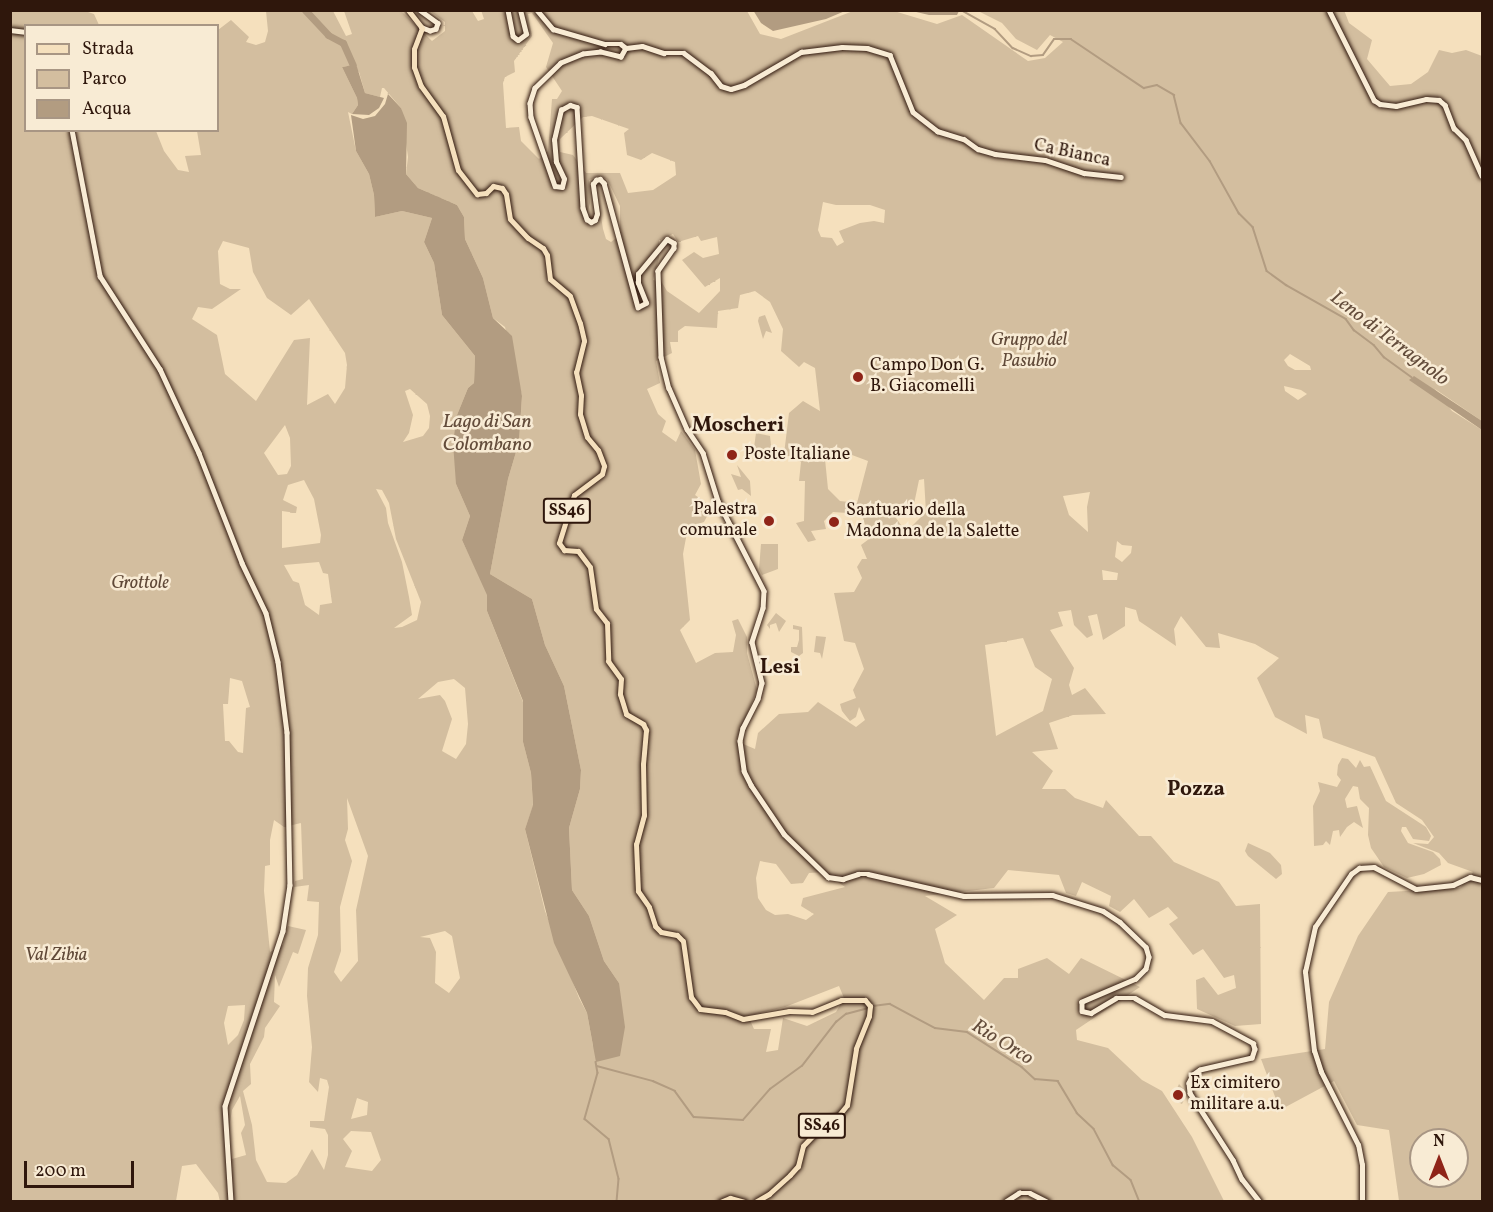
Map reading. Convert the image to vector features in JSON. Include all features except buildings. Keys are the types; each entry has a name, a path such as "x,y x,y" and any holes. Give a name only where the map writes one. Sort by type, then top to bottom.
{"main road":[{"path":"408,10 422,28"},
{"name":"SS46","path":"422,28 414,49 414,67 421,86 443,116 458,170 477,194 486,193 493,186 502,188 506,194 510,219 528,238 543,248 547,255 550,279 570,296 580,323 584,342 576,372 581,395 580,414 586,437 598,450 604,466 602,474 574,495 559,543 564,550 578,551 590,567 596,609 607,623 608,661 621,679 620,694 626,714 643,724 646,730 643,765 644,815 636,844 638,891 649,907 655,926 661,932 677,935 683,941 691,997 700,1009 725,1012 743,1019 789,1011 812,1012 841,1000 860,999 868,1002 870,1010 858,1041 847,1105 839,1115 826,1122 802,1146 798,1166 790,1175 769,1194 756,1202"},
{"path":"720,1202 730,1198 745,1202"}],"street":[{"path":"420,10 438,23 436,29 430,31 422,28"},
{"path":"508,10 513,36 518,40 526,34 520,10"},
{"path":"537,10 553,29 605,44 621,44 626,48 621,57 601,52 583,54 561,63 535,88 530,103 531,117 555,186 562,187 564,179 556,162 554,140 561,110 570,105 577,107 583,208 587,219 591,222 597,214 594,184 600,179 604,183 638,307 646,303 638,283 638,274 663,242 667,239 674,243 674,248 658,271 660,357 669,388 687,429 703,453 718,501 761,580 764,591 763,608 752,642 762,683 757,703 743,728 740,741 744,771 751,785 784,834 828,878 843,879 858,873 868,874 964,896 1052,895 1103,911 1120,922 1146,947 1149,957 1146,969 1136,979 1082,1002 1082,1011 1091,1013 1116,998 1135,998 1165,1015 1212,1021 1253,1043 1255,1049 1252,1058 1200,1070 1192,1074 1189,1083 1190,1093 1233,1160 1242,1179 1260,1202"},
{"path":"1329,10 1374,100 1380,104 1396,106 1426,99 1440,100 1445,105 1454,128 1466,140 1482,176"},
{"name":"Ca Bianca","path":"626,48 642,46 664,53 684,53 711,73 721,86 731,89 744,85 801,52 842,47 867,48 890,55 913,112 937,131 964,139 978,149 995,154 1045,160 1084,173 1121,177"},
{"path":"72,132 100,276 160,369 200,453 242,563 266,613 278,662 288,732 290,885 283,931 225,1106 231,1202"},
{"path":"1362,1202 1362,1165 1358,1145 1321,1072 1314,1051 1305,972 1315,927 1351,874 1359,868 1374,867 1416,889 1453,885 1470,878 1482,880"},
{"path":"1005,1202 1018,1193 1030,1193 1048,1202"}],"green space":[{"path":"481,10 747,11 760,34 781,39 853,11 894,11 937,24 962,15 1028,61 1045,58 1063,42 1050,35 1037,50 1016,39 1002,23 978,11 1344,10 1349,23 1372,40 1367,59 1390,86 1411,84 1428,72 1439,50 1452,53 1466,50 1482,56 1482,421 1435,389 1452,411 1482,430 1482,1201 1399,1201 1389,1130 1357,1125 1334,1081 1280,1110 1261,1059 1325,1049 1329,1002 1358,936 1388,892 1460,888 1473,872 1448,863 1439,853 1413,843 1428,844 1434,837 1422,820 1396,803 1375,757 1323,738 1319,719 1305,715 1307,734 1275,717 1257,678 1279,658 1255,644 1218,633 1220,648 1206,647 1181,616 1174,629 1176,646 1139,621 1136,610 1125,607 1125,626 1103,640 1097,614 1088,616 1093,635 1087,638 1074,625 1071,610 1058,612 1063,626 1050,630 1074,668 1069,685 1072,695 1085,688 1106,714 1073,715 1049,723 1058,749 1032,752 1053,771 1042,789 1065,789 1075,798 1103,808 1106,800 1139,836 1151,836 1174,862 1219,882 1236,906 1260,904 1261,1024 1235,1026 1197,1009 1196,980 1204,977 1218,995 1236,988 1234,975 1224,978 1203,949 1193,955 1169,924 1178,918 1168,907 1149,918 1134,899 1120,912 1109,906 1111,896 1082,882 1076,896 1066,893 1059,875 1008,870 994,888 925,896 957,915 935,929 945,963 984,1000 1004,978 1018,978 1018,969 1047,958 1069,974 1081,958 1140,987 1076,1030 1077,1040 1108,1048 1142,1080 1162,1091 1192,1137 1224,1201 220,1202 218,1193 196,1164 182,1166 176,1201 11,1201 10,11 85,11 94,14 99,24 24,24 24,132 156,132 164,151 178,170 189,172 185,156 201,155 197,132 219,132 219,29 231,20 249,37 246,42 256,45 265,42 268,31 266,11 333,11 346,36 352,34 344,11 401,11 432,41 445,31 445,22 430,11 472,11 478,21 484,19","holes":["532,13 553,43 546,67 562,91 557,99 552,99 548,151 539,159 521,141 519,127 506,128 503,83 505,77 515,72 514,61 532,36 528,14","347,66 359,72 365,93 380,97 382,88 384,88 401,108 408,157 406,174 418,188 457,205 464,217 465,239 483,278 493,318 505,327 522,396 519,442 508,479 490,574 532,599 545,645 564,686 581,770 580,789 569,828 572,890 589,916 604,961 619,983 593,1046 587,1013 545,911 525,829 533,806 531,773 523,742 523,702 487,611 488,595 462,540 470,516 456,484 457,415 468,388 474,383 475,356 442,315 434,263 424,242 432,218 402,211 375,217 374,195 369,174 356,151 348,112 352,114 358,105 342,67","592,116 629,129 624,133 627,155 641,160 652,153 675,162 676,175 653,190 628,193 620,173 586,173 573,155 560,152 560,139 583,117","598,176 607,179 620,206 620,235 611,242 606,239 603,229 598,196 598,221 592,226 585,223 590,203 589,180","823,202 836,205 870,205 885,210 884,223 874,221 860,223 839,231 844,242 837,246 832,238 821,237 818,230","673,234 678,242 698,236 701,241 717,237 719,254 703,258 694,252 682,260 705,287 720,278 720,291 699,313 667,291 661,281 653,280 659,258 659,240","223,241 249,248 253,272 267,298 291,315 309,299 345,353 347,365 345,388 335,404 328,394 307,405 310,338 294,340 256,401 225,374 217,335 192,319 198,307 212,309 241,289 230,289 220,284 218,251","755,291 770,302 783,329 781,351 799,367 804,362 815,368 820,411 803,401 789,413 784,454 801,462 799,481 805,481 804,521 796,523 808,542 816,540 811,531 826,529 824,521 833,512 862,514 869,539 861,545 867,559 862,559 857,567 862,578 854,592 834,593 844,641 855,643 864,669 853,690 856,698 840,704 842,711 850,721 856,717 859,707 865,720 856,727 818,702 808,712 779,714 758,733 755,749 736,741 757,690 747,653 747,637 738,619 732,621 736,635 733,652 715,653 696,663 680,630 690,620 683,554 688,527 704,522 712,507 695,495 701,484 695,450 681,431 676,442 662,432 666,421 658,414 647,389 660,383 656,361 672,353 670,342 678,342 678,331 685,326 717,328 718,311 738,308 740,295","1290,354 1310,366 1311,370 1295,370 1284,360","1284,386 1301,390 1307,394 1298,400 1285,391","410,389 427,404 430,416 429,428 423,436 403,442 409,433 413,415 405,391","285,425 290,438 291,466 287,474 278,475 264,453","824,449 843,461 844,452 868,461 857,503 840,501 828,489","924,479 926,512 906,532 886,504 914,504 919,480","304,480 314,499 321,535 320,543 282,548 282,511 296,513 297,507 283,500 288,485","376,489 382,490 389,503 396,539 421,602 417,620 394,628 412,615 402,562 388,523 386,508","1090,492 1087,507 1088,532 1069,515 1063,496","1117,541 1122,545 1132,546 1131,553 1122,562 1115,557","319,562 323,573 328,574 332,603 320,605 319,615 305,605 299,583 293,581 284,565","1102,570 1118,573 1117,580 1103,580","1023,638 1035,667 1052,679 1043,711 996,736 985,645","230,678 242,681 250,707 246,708 243,753 238,752 229,741 225,741 223,704 228,704","454,679 465,688 468,724 466,744 456,759 442,751 452,719 445,701 440,695 418,699 438,682","347,798 368,856 356,910 358,961 341,982 334,972 341,951 340,907 352,861 345,840 348,829","274,820 284,827 301,823 303,879 295,881 294,887 309,885 307,901 319,902 318,935 308,968 307,996 312,1047 309,1082 318,1092 320,1078 327,1080 329,1087 324,1121 310,1121 310,1127 325,1129 328,1135 328,1155 324,1170 312,1149 297,1175 286,1183 267,1182 256,1160 252,1125 243,1091 251,1084 250,1064 264,1037 265,1028 280,1006 274,1002 275,975 279,987 293,952 298,954 306,930 288,926 283,945 270,952 264,891 265,866 270,865 270,840","760,861 776,864 791,884 803,883 809,873 824,872 845,887 803,898 801,906 814,914 806,920 788,914 775,915 766,910 758,898 756,878","445,931 452,936 460,978 449,993 435,983 436,952 430,938 420,937","839,986 844,998 836,1012 807,1026 783,1018 778,1050 766,1052 771,1029 754,1029 748,1016 785,1007","245,1005 244,1020 238,1035 228,1045 224,1023 228,1006","240,1096 245,1125 241,1133 246,1155 232,1159 228,1134 232,1110","357,1098 368,1102 367,1115 351,1119","351,1131 371,1132 381,1160 372,1171 345,1167 352,1151 343,1139"]},
{"path":"765,315 772,333 766,331 763,339 758,321 759,317"},
{"path":"756,433 770,436 772,454 753,455"},
{"path":"737,465 750,481 751,496 742,489 738,490 731,474 741,477"},
{"path":"761,544 778,544 778,569 762,575 759,569"},
{"path":"776,613 786,621 779,632 776,623 770,625 770,629 767,625"},
{"path":"793,625 802,627 803,653 799,656 791,652 791,647 797,647 799,640 799,630 793,629"},
{"path":"816,636 826,637 822,659 820,653 814,652"},
{"path":"1342,758 1348,759 1356,768 1360,760 1364,767 1370,766 1386,801 1426,827 1431,836 1429,841 1413,839 1406,827 1402,827 1401,831 1408,843 1433,852 1440,859 1441,865 1424,874 1407,878 1384,867 1371,848 1368,835 1369,808 1360,799 1358,787 1353,786 1345,799 1347,808 1357,806 1363,828 1354,822 1340,837 1339,830 1333,831 1330,845 1326,841 1323,845 1314,846 1313,806 1320,791 1318,782 1337,787 1341,780 1337,775 1338,765"},
{"path":"1248,843 1270,853 1281,865 1282,874 1276,879 1248,856 1245,851"},
{"path":"1179,1084 1187,1093 1182,1104 1172,1099"}],"water":[{"path":"753,10 845,11 826,19 773,31 761,23"},
{"path":"959,10 957,15 929,15 912,11"},
{"path":"353,65 357,67 365,93 384,98 379,108 369,115 352,114 358,105 357,98 342,67"},
{"name":"Lago di San Colombano","path":"388,94 401,108 407,123 406,174 418,188 457,205 464,217 465,239 483,278 493,318 512,336 522,396 519,442 508,479 490,574 532,599 545,645 564,686 581,770 580,789 569,828 572,890 589,916 604,961 619,983 625,1027 620,1056 596,1062 587,1013 554,943 525,829 533,805 531,773 523,742 523,701 487,611 487,595 462,540 470,516 456,484 453,443 457,415 468,388 474,383 475,356 442,315 434,263 424,242 432,218 402,211 375,217 374,195 369,174 356,151 351,115 363,119 375,116 385,104"},
{"name":"Leno di Terragnolo","path":"1414,376 1482,421 1482,430 1409,380"}],"waterway":[{"path":"305,10 328,35 343,43 353,65"},
{"name":"Leno di Terragnolo","path":"961,10 995,29 1013,48 1031,56 1043,55 1054,39 1071,39 1144,88 1157,85 1174,95 1181,123 1210,161 1239,213 1253,227 1267,271 1286,285 1346,319 1354,330 1374,345 1384,357 1412,377"},
{"name":"Rio Orco","path":"873,1006 890,1004 935,1028 967,1032 1022,1067 1035,1079 1058,1081 1077,1113 1094,1129 1113,1165 1131,1180 1140,1202"},
{"name":"Rio Orco","path":"597,1066 653,1081 675,1091 694,1117 743,1120 770,1089 802,1066 836,1022 846,1014 868,1008"},
{"path":"596,1062 598,1073 585,1119 609,1139 619,1179 617,1202"}],"place":[{"name":"Campo Don G. B. Giacomelli","path":"858,377"},
{"name":"Poste Italiane","path":"732,455"},
{"name":"Palestra comunale","path":"769,521"},
{"name":"Santuario della Madonna de la Salette","path":"834,522"},
{"name":"Ex cimitero militare a.u.","path":"1178,1095"}],"district":[{"name":"Moscheri","path":"738,426"},
{"name":"Lesi","path":"780,668"},
{"name":"Pozza","path":"1196,790"}],"park label":[{"name":"Gruppo del Pasubio","path":"1029,352"},
{"name":"Grottole","path":"140,584"},
{"name":"Val Zibia","path":"56,956"}]}
